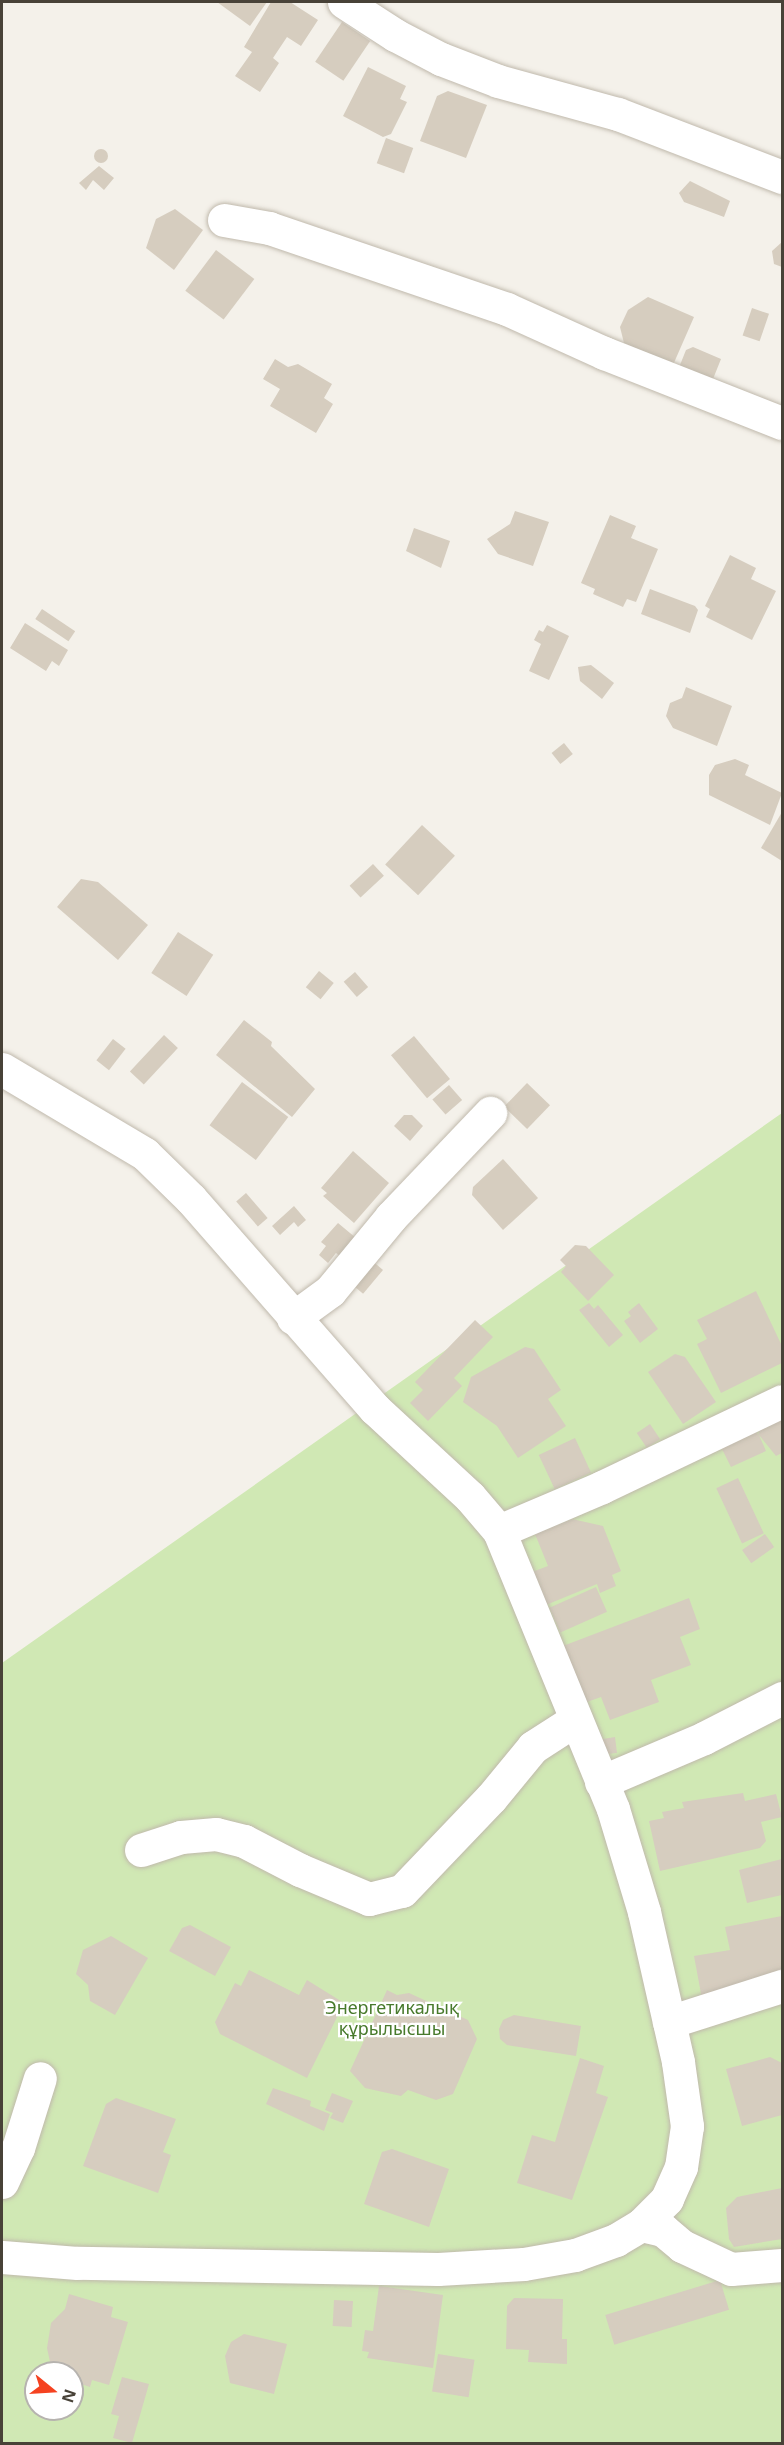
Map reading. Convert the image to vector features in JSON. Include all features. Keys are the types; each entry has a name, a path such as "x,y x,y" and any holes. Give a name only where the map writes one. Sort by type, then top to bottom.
{"street":[{"path":"344,2 395,36 498,81 618,114 783,177"},
{"path":"224,220 270,228 507,309 604,353 783,423"},
{"path":"2,1069 145,1154 191,1199 375,1409 470,1497 499,1531 601,1782 644,1912 669,2022 687,2126 681,2166 667,2199 641,2225 615,2240 575,2255 524,2264 438,2269 76,2263 2,2257"},
{"path":"293,1318 330,1291 391,1217 490,1113"},
{"path":"499,1531 602,1487 783,1401"},
{"path":"601,1782 704,1738 783,1698"},
{"path":"141,1850 181,1837 216,1834 244,1840 300,1870 369,1899 402,1891 491,1798 533,1747 575,1720"},
{"path":"669,2022 783,1986"},
{"path":"2,2182 18,2148 40,2078"},
{"path":"641,2225 663,2230 703,2257 731,2269 783,2265"}],"green space":[{"name":"Энергетикалық құрылысшы","path":"782,1113 782,2443 2,2443 2,1663"}],"building":[{"path":"217,2 267,2 250,26"},
{"path":"271,2 290,2 318,20 301,46 287,37 273,58 279,63 260,92 235,76 252,52 244,47"},
{"path":"342,22 370,41 343,81 315,62"},
{"path":"368,67 406,86 400,99 407,102 391,134 383,137 343,116"},
{"path":"448,91 487,105 466,158 420,141 437,96"},
{"path":"386,138 413,148 404,173 377,163"},
{"path":"101,149 106,151 108,156 106,161 101,163 96,161 94,156 96,151"},
{"path":"99,166 114,178 104,190 93,180 86,190 79,183"},
{"path":"690,181 730,201 724,217 684,202 679,193"},
{"path":"175,209 203,230 174,270 146,248 156,219"},
{"path":"782,242 782,267 774,264 772,251"},
{"path":"216,250 254,279 224,320 185,291"},
{"path":"648,297 694,317 673,365 624,343 620,327 628,310"},
{"path":"752,308 769,314 760,341 743,335"},
{"path":"693,347 721,359 711,384 678,370 686,350"},
{"path":"275,359 288,367 298,364 332,384 324,398 333,404 316,433 270,406 280,389 263,379"},
{"path":"515,511 549,522 533,566 498,554 487,539 510,524"},
{"path":"610,515 636,526 631,538 658,549 636,602 627,599 623,607 593,594 595,589 581,583"},
{"path":"414,528 450,541 441,568 406,551"},
{"path":"730,555 756,568 751,579 776,591 752,640 706,617 710,609 705,606"},
{"path":"650,589 695,606 698,610 690,633 641,614"},
{"path":"42,609 75,631 68,641 35,619"},
{"path":"25,623 68,650 59,666 52,661 46,671 10,648"},
{"path":"547,625 569,636 549,680 529,671 541,644 534,640 539,630 543,632"},
{"path":"591,665 614,683 602,699 580,681 578,667"},
{"path":"686,687 732,706 717,746 673,728 666,716 670,703 682,698"},
{"path":"564,743 573,754 560,764 552,753"},
{"path":"735,759 749,765 745,775 782,793 770,825 709,795 709,775 715,765"},
{"path":"782,812 782,861 761,848"},
{"path":"422,825 455,856 418,895 385,864"},
{"path":"373,864 384,876 361,898 350,886"},
{"path":"81,879 98,882 148,925 118,960 57,907"},
{"path":"178,932 213,955 187,996 151,973"},
{"path":"319,971 334,983 321,999 306,987"},
{"path":"355,972 368,987 357,997 344,982"},
{"path":"244,1020 272,1042 271,1046 315,1089 292,1117 216,1055"},
{"path":"164,1035 178,1048 144,1085 130,1072"},
{"path":"414,1036 450,1079 427,1098 391,1055"},
{"path":"113,1039 126,1049 109,1070 96,1060"},
{"path":"242,1082 288,1117 256,1160 210,1125"},
{"path":"527,1083 550,1105 527,1129 504,1107"},
{"path":"449,1085 462,1100 446,1115 432,1099"},
{"path":"404,1115 412,1115 423,1126 410,1141 394,1126"},
{"path":"353,1151 389,1183 354,1223 323,1196 327,1193 321,1188"},
{"path":"503,1159 538,1198 503,1230 472,1195 473,1187"},
{"path":"246,1193 268,1218 258,1226 236,1202"},
{"path":"294,1206 306,1220 298,1227 294,1222 280,1235 272,1226"},
{"path":"338,1223 356,1238 340,1256 336,1253 328,1263 319,1255 326,1246 321,1242"},
{"path":"575,1245 586,1246 614,1275 588,1301 561,1272 566,1266 560,1260"},
{"path":"370,1259 383,1270 363,1294 350,1283"},
{"path":"756,1291 782,1346 782,1363 721,1393 697,1344 707,1339 697,1320"},
{"path":"589,1303 594,1309 598,1305 623,1335 609,1347 579,1310"},
{"path":"639,1303 658,1329 640,1343 624,1321 631,1316 628,1312"},
{"path":"475,1320 493,1337 454,1378 462,1386 428,1421 410,1403 423,1390 415,1382"},
{"path":"525,1347 534,1349 561,1390 548,1399 566,1426 518,1458 497,1426 463,1402 471,1377"},
{"path":"675,1354 685,1357 716,1402 683,1424 648,1372"},
{"path":"782,1409 782,1453 776,1456 759,1435 766,1451 731,1467 717,1439 752,1422 758,1435 766,1416"},
{"path":"650,1424 660,1439 647,1448 637,1433"},
{"path":"575,1438 591,1472 555,1489 539,1455"},
{"path":"738,1478 764,1533 742,1543 716,1488"},
{"path":"572,1519 603,1526 621,1571 612,1575 616,1586 600,1593 597,1584 546,1605 532,1572 548,1566 535,1534"},
{"path":"765,1534 774,1547 751,1563 742,1550"},
{"path":"596,1587 607,1612 560,1632 549,1608"},
{"path":"689,1598 700,1629 680,1637 691,1665 651,1680 659,1702 610,1720 601,1697 576,1706 555,1649"},
{"path":"615,1737 617,1753 605,1754 597,1740"},
{"path":"743,1793 745,1801 776,1794 782,1817 761,1822 766,1841 760,1848 660,1871 649,1821 664,1818 662,1812 684,1808 682,1802"},
{"path":"782,1859 782,1895 747,1903 739,1870"},
{"path":"782,1916 782,1975 702,1999 694,1956 730,1950 725,1927"},
{"path":"190,1925 231,1947 215,1976 169,1951 182,1928"},
{"path":"111,1936 148,1958 115,2015 90,2001 88,1985 76,1974 83,1950"},
{"path":"249,1970 299,1995 307,1980 344,2003 307,2078 220,2034 215,2022 235,1983 241,1986"},
{"path":"387,1990 397,1995 409,1993 468,2020 477,2039 453,2094 436,2100 408,2090 401,2096 365,2088 350,2071"},
{"path":"514,2015 581,2026 576,2056 507,2045 500,2039 499,2029 503,2020"},
{"path":"770,2057 782,2063 782,2115 742,2126 726,2069"},
{"path":"580,2058 604,2066 596,2093 608,2097 572,2200 517,2183 532,2135 555,2142"},
{"path":"273,2088 311,2101 310,2106 330,2114 324,2131 266,2104"},
{"path":"332,2093 353,2101 343,2123 330,2118 333,2113 325,2110"},
{"path":"116,2098 176,2119 163,2152 171,2155 158,2193 83,2166 106,2104"},
{"path":"392,2149 449,2169 429,2227 364,2204 382,2152"},
{"path":"782,2188 782,2239 734,2247 729,2239 726,2208 737,2197"},
{"path":"720,2280 729,2310 614,2345 605,2315"},
{"path":"379,2286 443,2295 433,2368 367,2358 369,2352 362,2351 365,2330 373,2331"},
{"path":"69,2294 113,2307 111,2317 128,2322 109,2385 92,2380 90,2387 84,2385 84,2361 50,2361 47,2348 51,2323 65,2309"},
{"path":"514,2298 563,2299 562,2339 567,2339 567,2364 528,2362 529,2350 506,2349 507,2306"},
{"path":"334,2300 353,2301 352,2327 333,2326"},
{"path":"244,2334 287,2344 274,2394 230,2383 225,2356 231,2342"},
{"path":"438,2354 475,2360 469,2397 432,2392"},
{"path":"122,2377 149,2384 132,2443 113,2438 119,2416 111,2414"}]}
